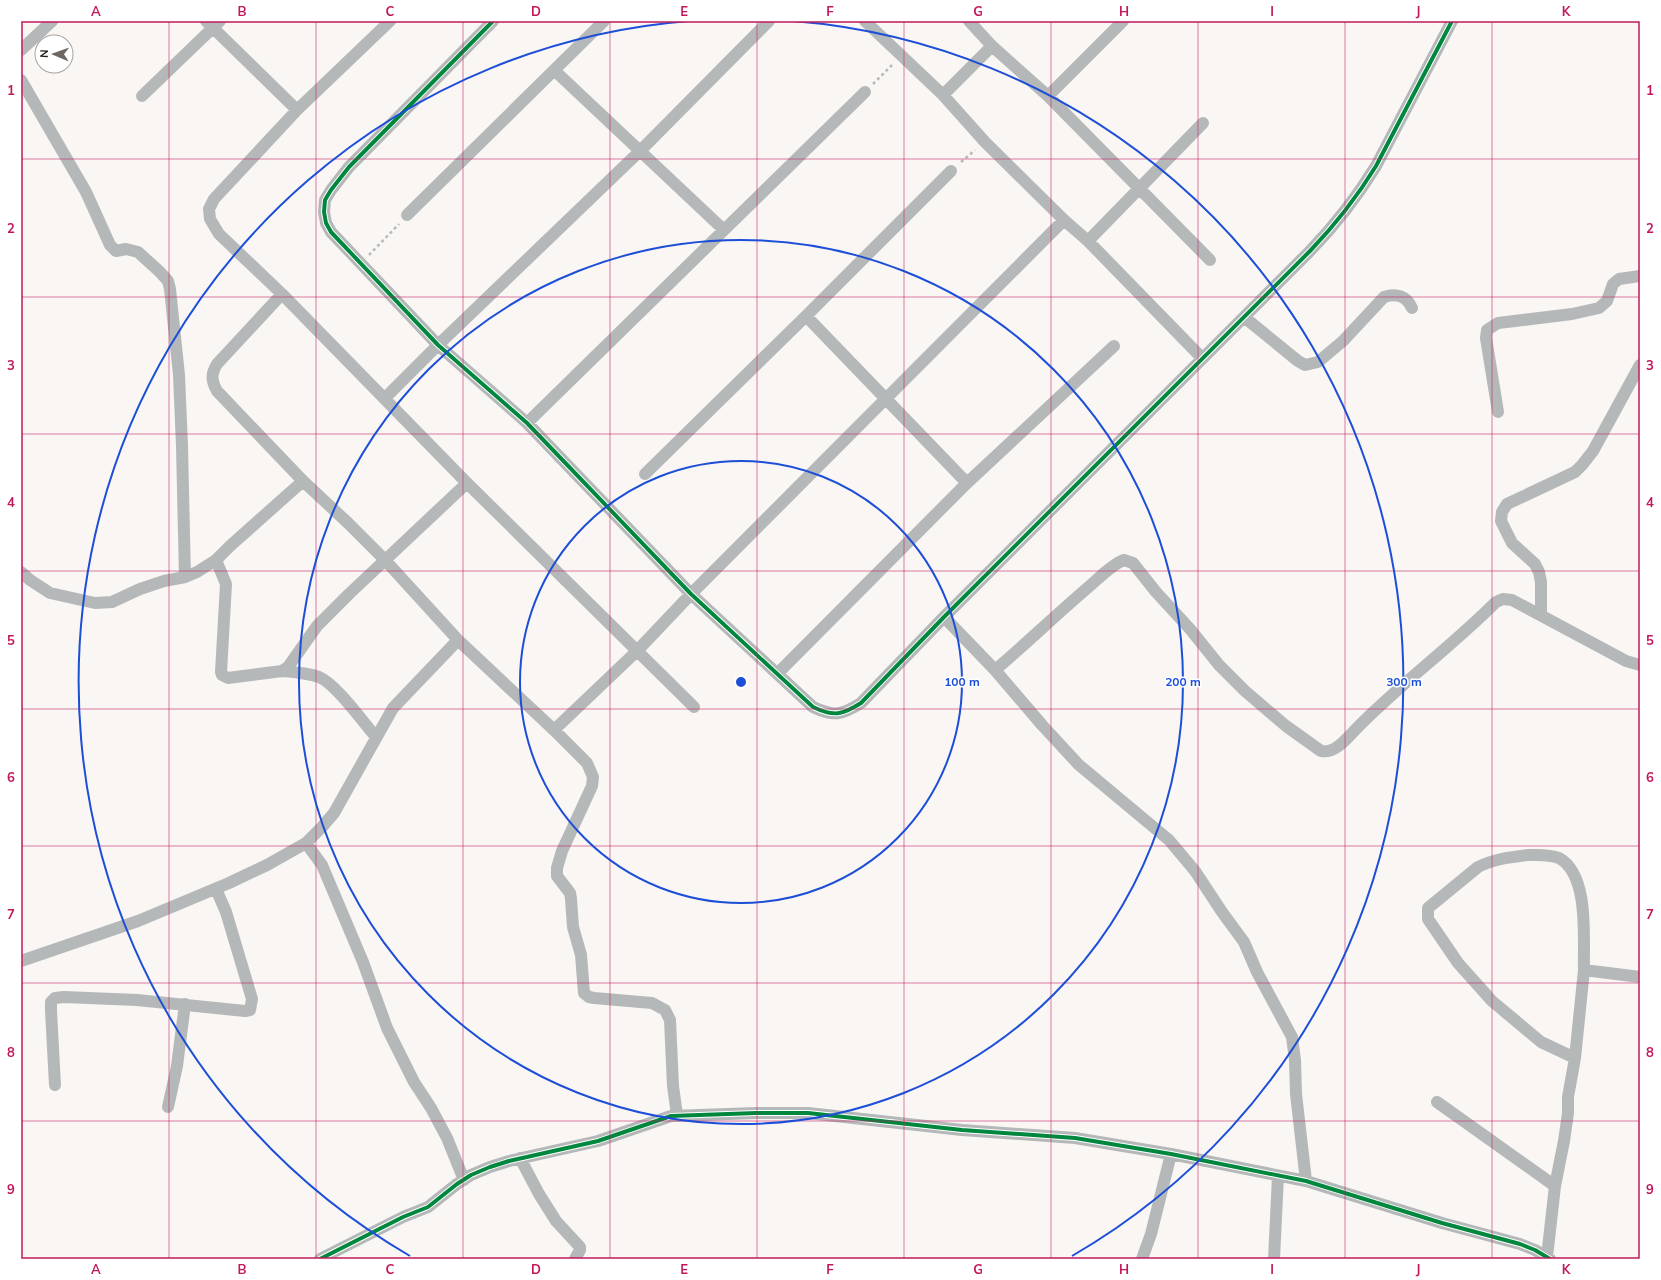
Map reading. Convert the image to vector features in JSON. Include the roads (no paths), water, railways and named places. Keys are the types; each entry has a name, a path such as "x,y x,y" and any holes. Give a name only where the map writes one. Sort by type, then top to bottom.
{"street":[{"path":"21,50 52,21"},
{"path":"390,21 297,110 214,199 209,209 210,219 219,234 282,294 385,398 467,484 694,707"},
{"path":"493,21 349,166 325,200 324,212 326,222 331,232 438,345 527,423 691,594 813,707 835,715 848,711 861,703 944,617 1319,242 1366,183 1440,48 1452,21"},
{"path":"407,215 604,21"},
{"path":"385,398 640,151 769,21"},
{"path":"865,21 943,95 985,142 1064,220 1088,241 1202,358"},
{"path":"969,21 992,46 1048,96 1210,260"},
{"path":"1048,96 1123,21"},
{"path":"142,96 213,23 297,110"},
{"path":"943,95 992,46"},
{"path":"554,70 724,230"},
{"path":"21,80 86,192 110,245 116,251 126,249 138,252 160,272 169,284 179,375 185,577"},
{"path":"527,423 865,92"},
{"path":"1088,241 1203,123"},
{"path":"645,474 951,171"},
{"path":"554,730 637,651 691,594 1064,220"},
{"path":"1498,412 1486,338 1487,330 1498,323 1572,314 1599,308 1606,301 1613,284 1619,279 1640,276"},
{"path":"282,294 217,364 212,374 212,379 217,391 303,481 385,560 458,640 554,730 592,770 592,786 562,851 557,868 557,876 570,893 573,927 581,955 584,993 589,997 594,998 652,1003 665,1010 670,1020 673,1086 677,1115"},
{"path":"1244,317 1298,361 1305,365 1312,365 1318,362 1343,341 1384,297 1392,295 1406,298 1410,302 1412,308"},
{"path":"806,316 967,483"},
{"path":"778,673 967,483 1114,346"},
{"path":"1541,615 1541,582 1539,572 1535,564 1512,543 1502,521 1502,512 1507,504 1575,472 1582,465 1593,451 1640,365"},
{"path":"21,572 30,580 50,593 103,604 112,602 140,589 164,581 185,577 216,560 303,481"},
{"path":"282,671 293,662 317,626 467,484"},
{"path":"216,560 226,584 222,628 222,675 228,678 282,671 319,677 331,685 376,738"},
{"path":"996,670 1022,648 1059,612 1121,561 1133,563 1220,666 1245,691 1309,744 1321,751 1326,752 1342,744 1377,707 1496,602 1503,599 1512,600 1626,661 1640,665"},
{"path":"944,617 996,670 1042,725 1079,765 1122,802 1152,824 1169,840 1195,871 1244,942 1257,972 1292,1037 1296,1060 1296,1094 1306,1181"},
{"path":"21,962 138,921 216,889 267,865 306,843 334,813 393,708 458,640"},
{"path":"306,843 322,865 363,962 386,1028 414,1082 431,1108 464,1180"},
{"path":"320,1259 403,1217 428,1207 464,1180 490,1167 520,1158 598,1141 677,1115 808,1113 962,1130 1076,1138 1171,1154 1306,1181 1442,1223 1520,1244 1549,1258 1555,1186 1568,1113 1568,1097 1575,1058 1584,970 1580,890 1577,878 1570,867 1559,858 1547,855 1535,855 1501,859 1478,867 1428,908 1428,919 1458,963 1492,1001 1541,1042 1575,1058"},
{"path":"55,1085 51,1011 52,1000 60,997 72,997 137,1000 245,1011 250,1010 252,1007 252,999 244,970 226,912 216,889"},
{"path":"1584,970 1640,977"},
{"path":"168,1107 177,1066 185,1004"},
{"path":"1437,1102 1555,1186"},
{"path":"1142,1259 1151,1234 1171,1154"},
{"path":"520,1158 556,1221 580,1247 575,1259"},
{"path":"1274,1259 1278,1176"}]}
